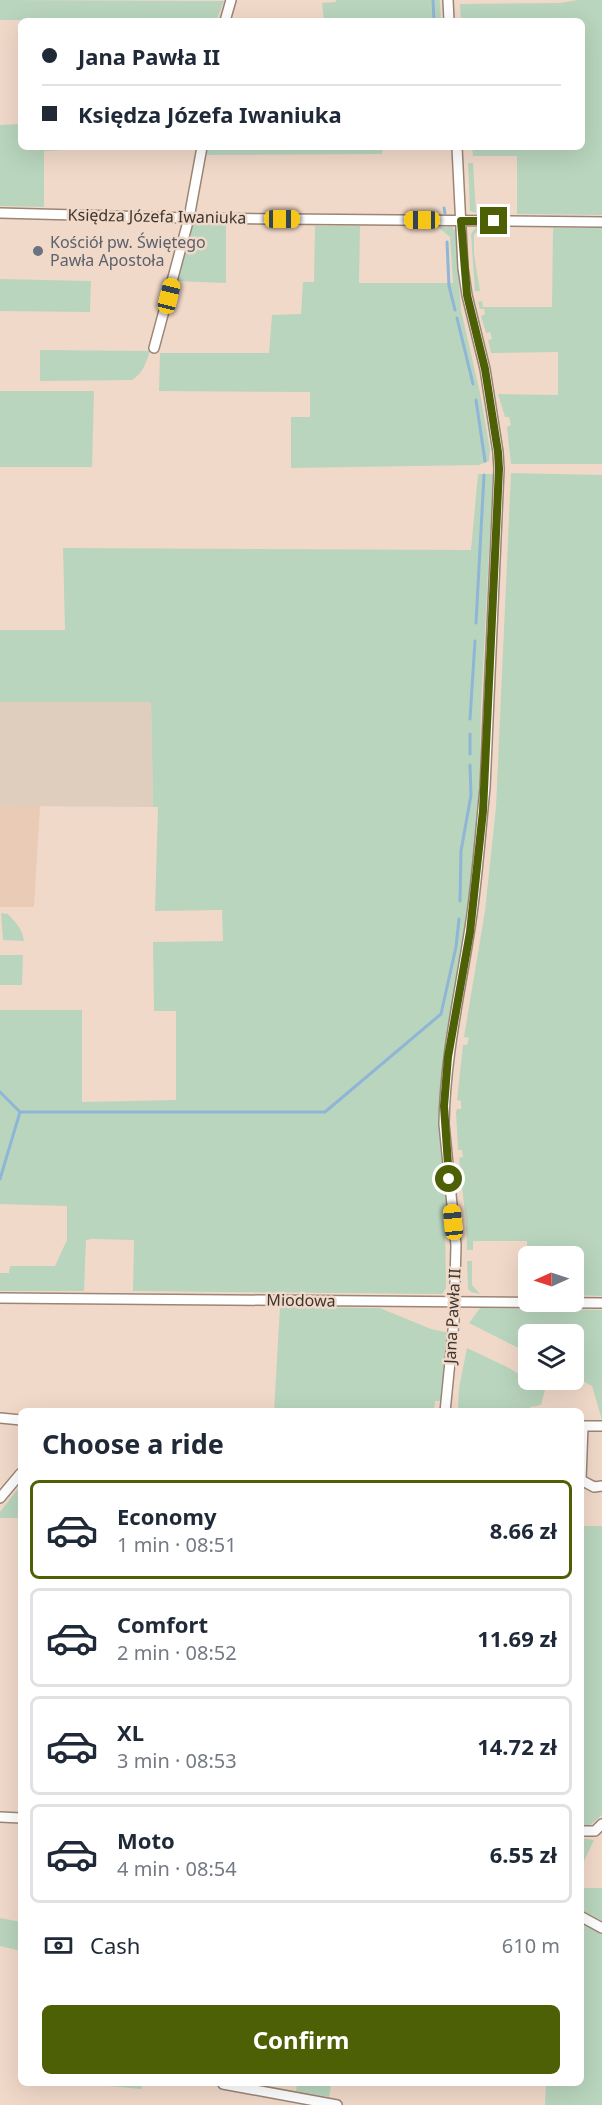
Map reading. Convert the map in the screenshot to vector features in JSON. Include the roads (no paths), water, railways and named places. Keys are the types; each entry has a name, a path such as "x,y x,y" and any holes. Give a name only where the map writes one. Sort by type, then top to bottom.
{"street":[{"path":"226,18 231,0"},
{"path":"448,0 450,18"},
{"path":"154,348 189,218 201,150"},
{"name":"Jana Pawła II","path":"445,1408 453,1345 456,1245 444,1106 448,1057 470,932 483,811 499,469 485,369 467,295 457,150"},
{"name":"Księdza Józefa Iwaniuka","path":"0,213 189,218 602,222"},
{"name":"Miodowa","path":"0,1298 602,1303"},
{"path":"0,1418 18,1420"},
{"path":"584,1426 602,1426"},
{"path":"0,1498 18,1477"},
{"path":"584,1482 594,1487 602,1486"},
{"path":"0,1817 18,1818"},
{"path":"584,1831 600,1829"},
{"path":"584,1918 602,1928"},
{"path":"234,2086 337,2105"}],"waterway":[{"path":"433,0 434,18"},
{"path":"444,208 445,213"},
{"path":"447,242 449,286 455,310"},
{"path":"457,318 473,384"},
{"path":"476,400 485,461"},
{"path":"476,623 484,475"},
{"path":"470,719 475,641"},
{"path":"470,734 470,754"},
{"path":"460,901 461,851 471,795 470,765"},
{"path":"0,1179 20,1112 325,1112 441,1014 456,947 459,919"},
{"path":"0,1092 20,1112"}],"place":[{"name":"Kościół pw. Świętego Pawła Apostoła","path":"38,251"}]}
